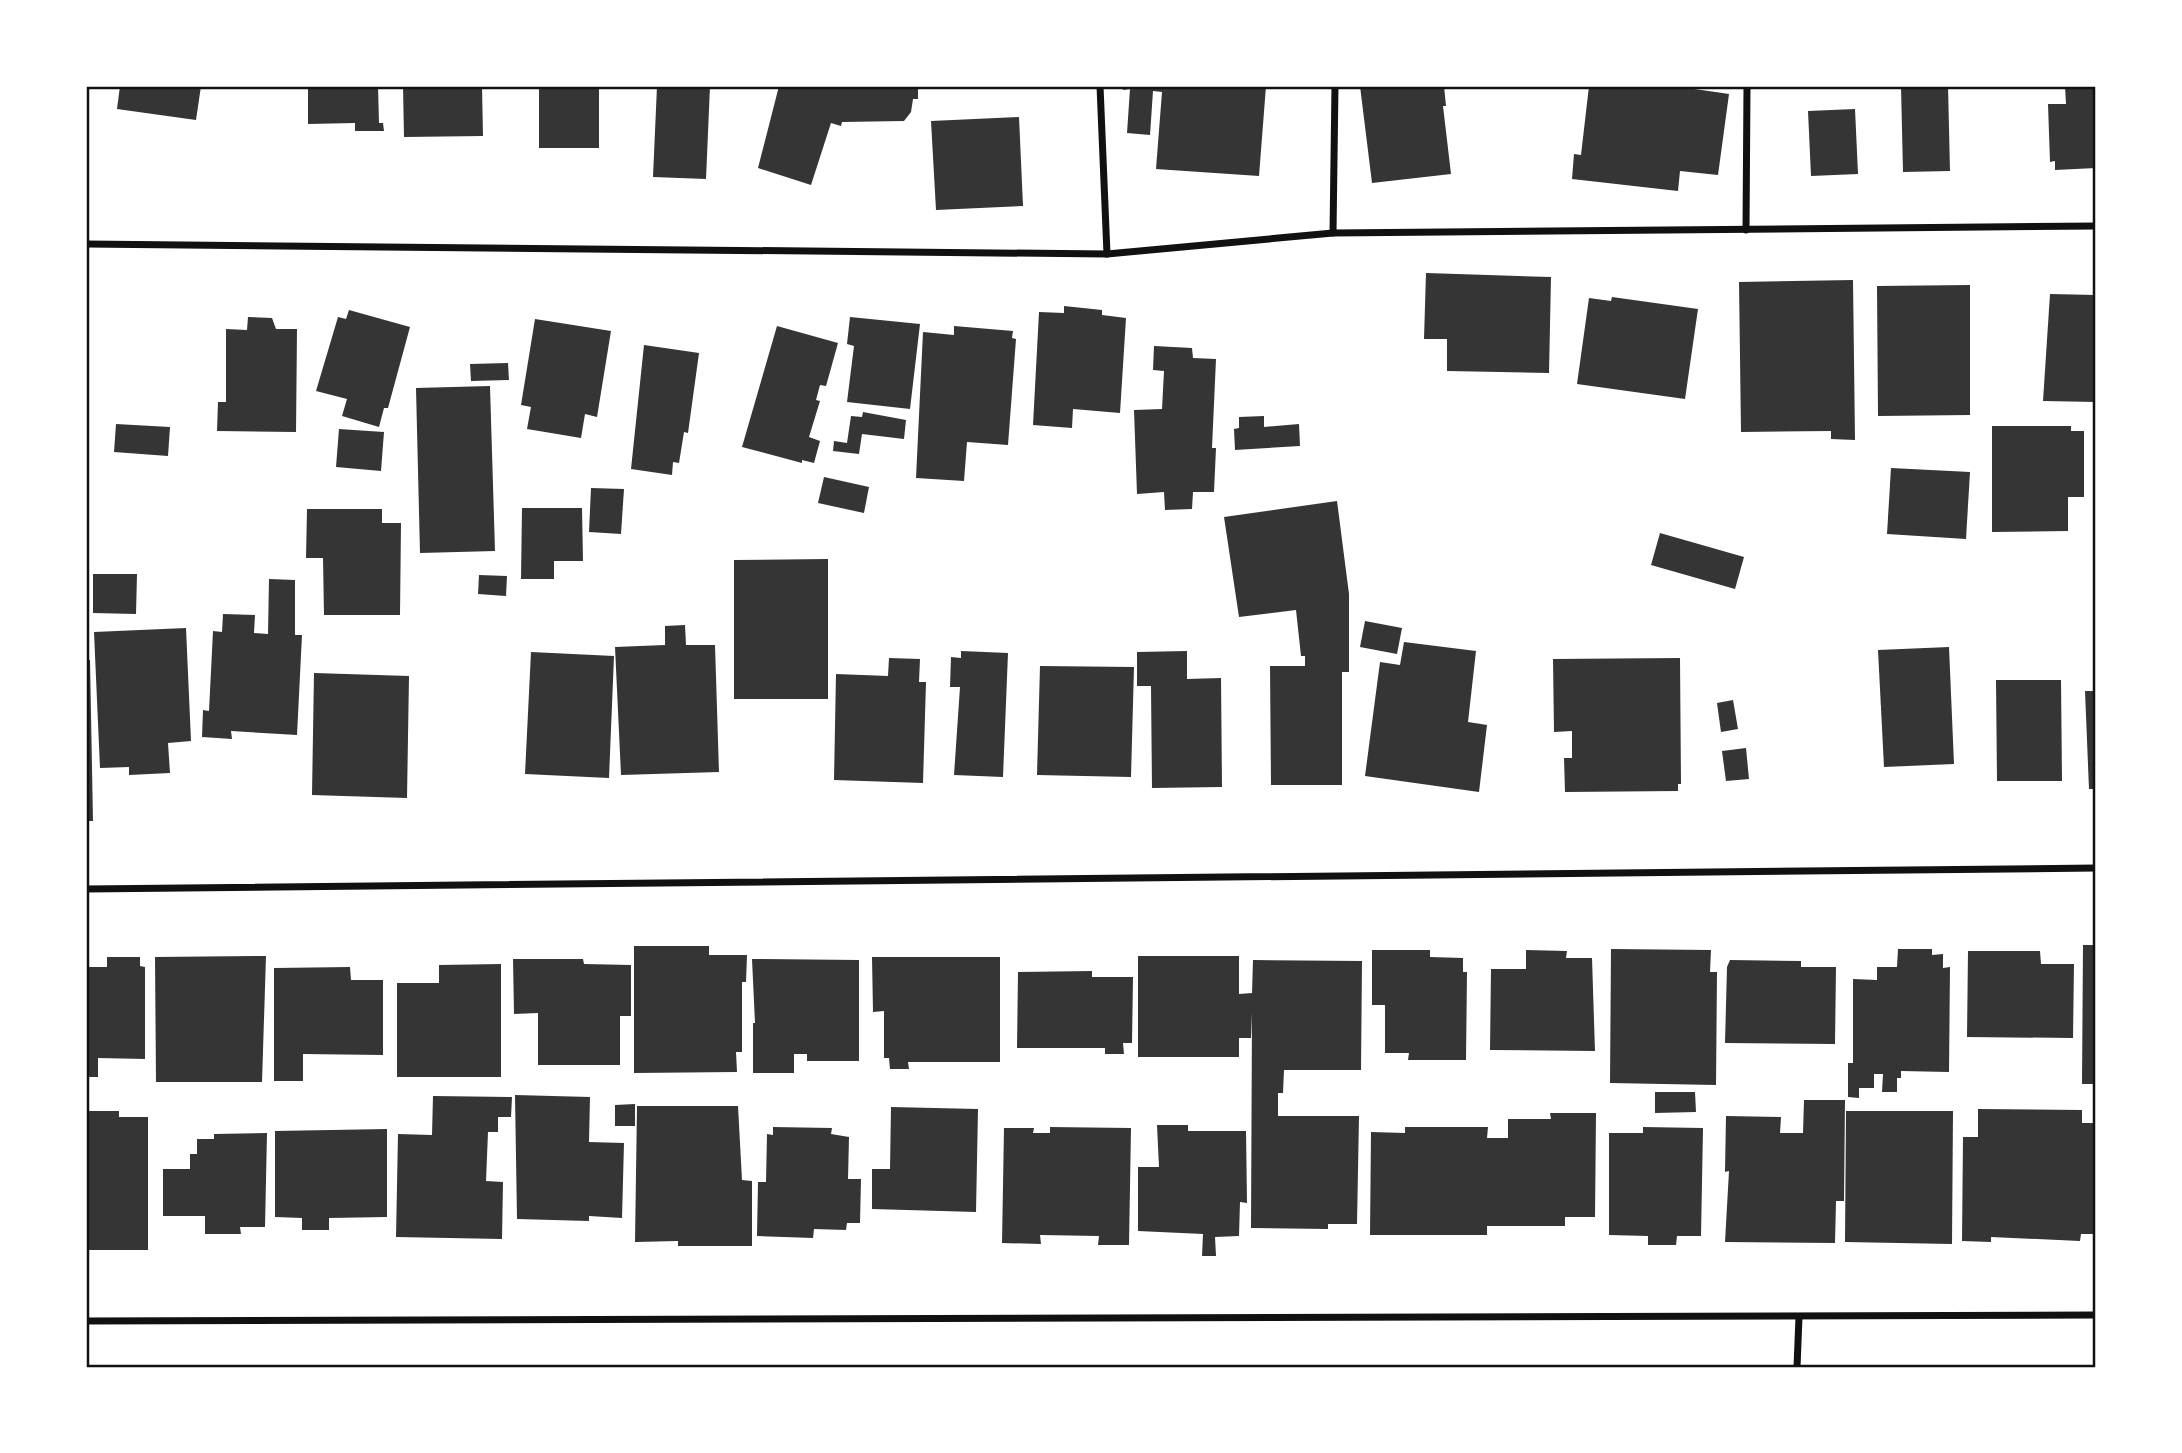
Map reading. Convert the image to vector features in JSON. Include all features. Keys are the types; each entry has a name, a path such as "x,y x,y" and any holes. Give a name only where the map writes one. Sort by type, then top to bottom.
{"street":[{"path":"1100,86 1107,254"},
{"path":"1333,233 1335,86"},
{"path":"1746,230 1747,86"},
{"path":"86,244 1107,254 1333,233 2096,226"},
{"path":"86,889 2096,868"},
{"path":"86,1321 2096,1315"},
{"path":"1797,1367 1799,1317"}],"building":[{"path":"120,86 201,86 196,120 117,109"},
{"path":"308,86 378,86 379,123 383,123 384,131 355,131 355,123 308,124"},
{"path":"403,86 482,86 483,136 404,137"},
{"path":"539,86 599,86 599,148 539,148"},
{"path":"657,86 710,86 706,179 653,177"},
{"path":"779,86 918,86 918,99 913,99 911,112 904,121 842,122 841,126 831,123 811,185 758,168"},
{"path":"1123,86 1266,86 1259,176 1156,169 1162,92 1153,91 1150,135 1127,133 1130,89 1123,90"},
{"path":"1360,86 1444,86 1446,106 1443,106 1451,174 1372,183"},
{"path":"1589,86 1674,86 1729,94 1718,175 1680,171 1678,191 1572,179 1574,154 1581,155"},
{"path":"1901,86 1948,86 1950,171 1903,172"},
{"path":"2065,86 2096,86 2096,168 2055,170 2055,161 2050,162 2048,104 2066,104"},
{"path":"1855,109 1858,174 1811,176 1808,111"},
{"path":"1019,117 1023,206 936,210 931,121"},
{"path":"1426,273 1551,277 1549,373 1447,371 1447,339 1424,339"},
{"path":"1853,280 1855,440 1831,439 1831,431 1741,432 1739,282"},
{"path":"1970,285 1970,415 1878,416 1877,286"},
{"path":"2050,294 2096,295 2096,402 2043,401"},
{"path":"1612,297 1698,309 1685,399 1577,384 1589,298 1611,301"},
{"path":"1064,306 1102,310 1102,315 1126,318 1120,413 1073,409 1072,428 1033,425 1039,312 1064,313"},
{"path":"349,310 410,327 388,408 384,408 379,427 342,416 347,399 316,391 338,317 346,319"},
{"path":"248,317 272,318 276,329 297,329 296,432 217,431 218,402 226,402 226,329 247,330"},
{"path":"850,317 920,324 910,409 847,402 854,346 847,344"},
{"path":"535,319 611,331 597,417 585,414 581,438 527,429 531,407 521,405"},
{"path":"777,326 838,343 826,386 820,385 816,400 820,401 809,437 820,441 814,463 802,460 802,463 742,447"},
{"path":"954,326 1013,331 1012,338 1016,339 1008,445 967,442 964,481 916,478 923,332 954,335"},
{"path":"644,345 699,353 688,433 684,432 679,463 673,462 672,475 631,469"},
{"path":"1154,346 1192,348 1193,358 1216,359 1212,448 1216,448 1214,492 1193,492 1192,509 1165,510 1164,492 1137,494 1134,410 1162,409 1164,371 1153,370"},
{"path":"508,363 509,380 471,381 470,364"},
{"path":"490,386 495,551 420,553 416,388"},
{"path":"863,412 906,420 904,439 862,434 859,454 833,451 834,441 847,443 851,416 862,417"},
{"path":"1264,416 1264,427 1299,424 1300,446 1235,450 1234,429 1239,428 1239,417"},
{"path":"116,424 170,427 168,456 114,452"},
{"path":"1992,426 2071,426 2071,431 2084,431 2084,497 2068,497 2068,531 1992,532"},
{"path":"339,429 384,432 381,471 336,467"},
{"path":"1891,468 1970,472 1966,539 1887,534"},
{"path":"824,477 869,487 864,513 818,503"},
{"path":"591,488 624,489 621,534 589,532"},
{"path":"1337,501 1349,594 1349,672 1342,672 1342,785 1271,785 1270,666 1305,666 1305,656 1301,656 1296,610 1239,617 1224,517"},
{"path":"522,508 582,508 583,561 554,561 554,579 521,579"},
{"path":"307,509 382,509 382,523 401,523 400,615 324,615 323,558 306,558"},
{"path":"1660,533 1744,557 1735,589 1651,565"},
{"path":"828,559 828,699 734,699 734,560"},
{"path":"93,574 137,574 136,614 93,613"},
{"path":"479,575 507,576 506,596 478,594"},
{"path":"269,579 295,580 295,635 302,635 297,735 231,731 232,739 202,737 203,710 209,711 213,631 222,632 223,614 255,615 254,633 268,634"},
{"path":"1365,621 1402,628 1397,654 1360,647"},
{"path":"685,625 686,645 715,645 719,772 621,775 615,647 665,645 665,626"},
{"path":"186,628 191,741 168,743 170,773 129,775 129,767 100,768 94,632"},
{"path":"1404,642 1476,651 1468,722 1487,725 1479,792 1365,776 1380,662 1400,665"},
{"path":"1949,647 1954,764 1884,767 1878,650"},
{"path":"961,651 1008,653 1003,777 954,775 960,687 950,687 951,657 961,658"},
{"path":"1187,651 1187,679 1221,678 1222,787 1152,788 1151,686 1137,686 1137,652"},
{"path":"531,652 614,656 609,778 525,774"},
{"path":"889,658 920,659 919,682 926,682 923,783 834,780 836,674 888,676"},
{"path":"1680,658 1681,784 1678,784 1678,791 1565,792 1564,758 1572,758 1572,731 1554,732 1553,659"},
{"path":"86,660 90,660 93,821 86,821"},
{"path":"1040,666 1134,667 1131,777 1037,775"},
{"path":"314,673 409,676 407,798 312,795"},
{"path":"1996,680 2061,680 2062,781 1997,781"},
{"path":"2085,691 2096,691 2096,789 2089,789"},
{"path":"1733,700 1738,729 1721,732 1717,703"},
{"path":"1746,748 1749,779 1726,781 1722,751"},
{"path":"2083,945 2096,945 2096,1084 2082,1084"},
{"path":"634,946 709,946 709,955 747,955 746,982 742,982 742,1052 736,1052 737,1072 634,1073"},
{"path":"1611,949 1711,950 1710,972 1717,972 1716,1085 1610,1083"},
{"path":"1898,949 1932,949 1932,955 1943,954 1943,968 1950,967 1949,1072 1901,1071 1901,1078 1897,1078 1897,1092 1882,1092 1883,1074 1874,1074 1874,1088 1859,1088 1859,1098 1848,1097 1848,1063 1853,1063 1853,979 1877,980 1877,967 1897,967"},
{"path":"1372,950 1430,950 1430,957 1463,958 1463,972 1467,972 1466,1060 1408,1060 1409,1053 1385,1053 1385,1005 1372,1005"},
{"path":"1526,950 1567,951 1566,958 1592,958 1595,1051 1490,1050 1491,969 1526,969"},
{"path":"1968,951 2040,951 2041,964 2074,964 2073,1038 1967,1037"},
{"path":"266,956 262,1082 156,1082 155,957"},
{"path":"1138,956 1239,956 1239,994 1252,993 1253,960 1362,961 1361,1070 1284,1070 1283,1093 1278,1093 1278,1116 1359,1116 1357,1224 1328,1224 1328,1229 1251,1228 1252,1013 1251,1038 1239,1038 1239,1057 1138,1057"},
{"path":"107,957 140,957 140,966 145,967 145,1059 98,1058 98,1077 86,1077 86,967 107,967"},
{"path":"872,957 1000,957 1000,1062 908,1062 909,1069 890,1069 889,1058 884,1058 884,1011 873,1012"},
{"path":"513,959 583,959 584,964 631,965 631,1016 620,1016 620,1065 538,1065 538,1013 514,1014"},
{"path":"752,959 859,960 859,1061 807,1061 807,1054 794,1054 794,1073 753,1073 755,1023"},
{"path":"1730,960 1801,961 1801,967 1836,967 1835,1044 1725,1043 1727,967"},
{"path":"501,964 501,1077 397,1077 397,983 439,983 439,965"},
{"path":"350,967 351,980 383,980 383,1055 303,1054 303,1081 274,1081 274,968"},
{"path":"1092,971 1092,977 1133,977 1132,1043 1123,1043 1124,1054 1105,1054 1105,1048 1017,1048 1018,972"},
{"path":"1655,1092 1695,1092 1696,1112 1655,1113"},
{"path":"515,1095 590,1097 589,1142 624,1143 622,1218 589,1216 589,1221 517,1219"},
{"path":"433,1096 512,1097 511,1117 498,1117 498,1132 488,1132 486,1181 503,1182 502,1239 396,1237 398,1134 432,1135"},
{"path":"1804,1100 1845,1100 1844,1201 1836,1201 1835,1243 1725,1242 1729,1171 1725,1172 1726,1116 1781,1117 1780,1133 1803,1133"},
{"path":"635,1104 635,1126 615,1126 615,1105"},
{"path":"637,1106 738,1106 742,1180 752,1181 752,1246 678,1246 678,1241 635,1242"},
{"path":"891,1107 978,1109 976,1212 872,1209 872,1169 890,1169"},
{"path":"1978,1109 2082,1110 2082,1123 2096,1123 2096,1234 2081,1234 2080,1241 1991,1237 1991,1242 1962,1241 1963,1137 1978,1137"},
{"path":"86,1111 119,1111 119,1117 148,1117 148,1250 86,1250"},
{"path":"1846,1111 1953,1111 1952,1244 1845,1242"},
{"path":"1550,1113 1596,1113 1595,1217 1565,1217 1565,1226 1487,1226 1487,1235 1370,1235 1371,1132 1405,1133 1405,1127 1488,1127 1487,1138 1508,1138 1508,1119 1551,1119"},
{"path":"1157,1125 1188,1125 1188,1131 1246,1131 1247,1203 1240,1202 1239,1236 1215,1237 1216,1256 1202,1256 1203,1234 1138,1231 1138,1167 1159,1167"},
{"path":"773,1127 832,1128 831,1134 849,1137 848,1179 861,1179 860,1223 847,1223 846,1230 814,1229 813,1238 757,1236 758,1182 766,1182 767,1134 773,1135"},
{"path":"1050,1127 1131,1128 1129,1245 1098,1245 1099,1236 1040,1235 1041,1244 1002,1243 1004,1128 1034,1128 1033,1133 1050,1133"},
{"path":"1643,1127 1703,1128 1701,1236 1677,1236 1676,1245 1648,1245 1648,1236 1609,1235 1609,1133 1643,1133"},
{"path":"387,1129 387,1217 329,1218 329,1230 302,1230 302,1218 275,1217 275,1131"},
{"path":"267,1133 265,1227 240,1227 241,1234 205,1234 205,1216 163,1216 163,1169 190,1169 190,1154 197,1154 197,1139 214,1139 214,1134"}]}
